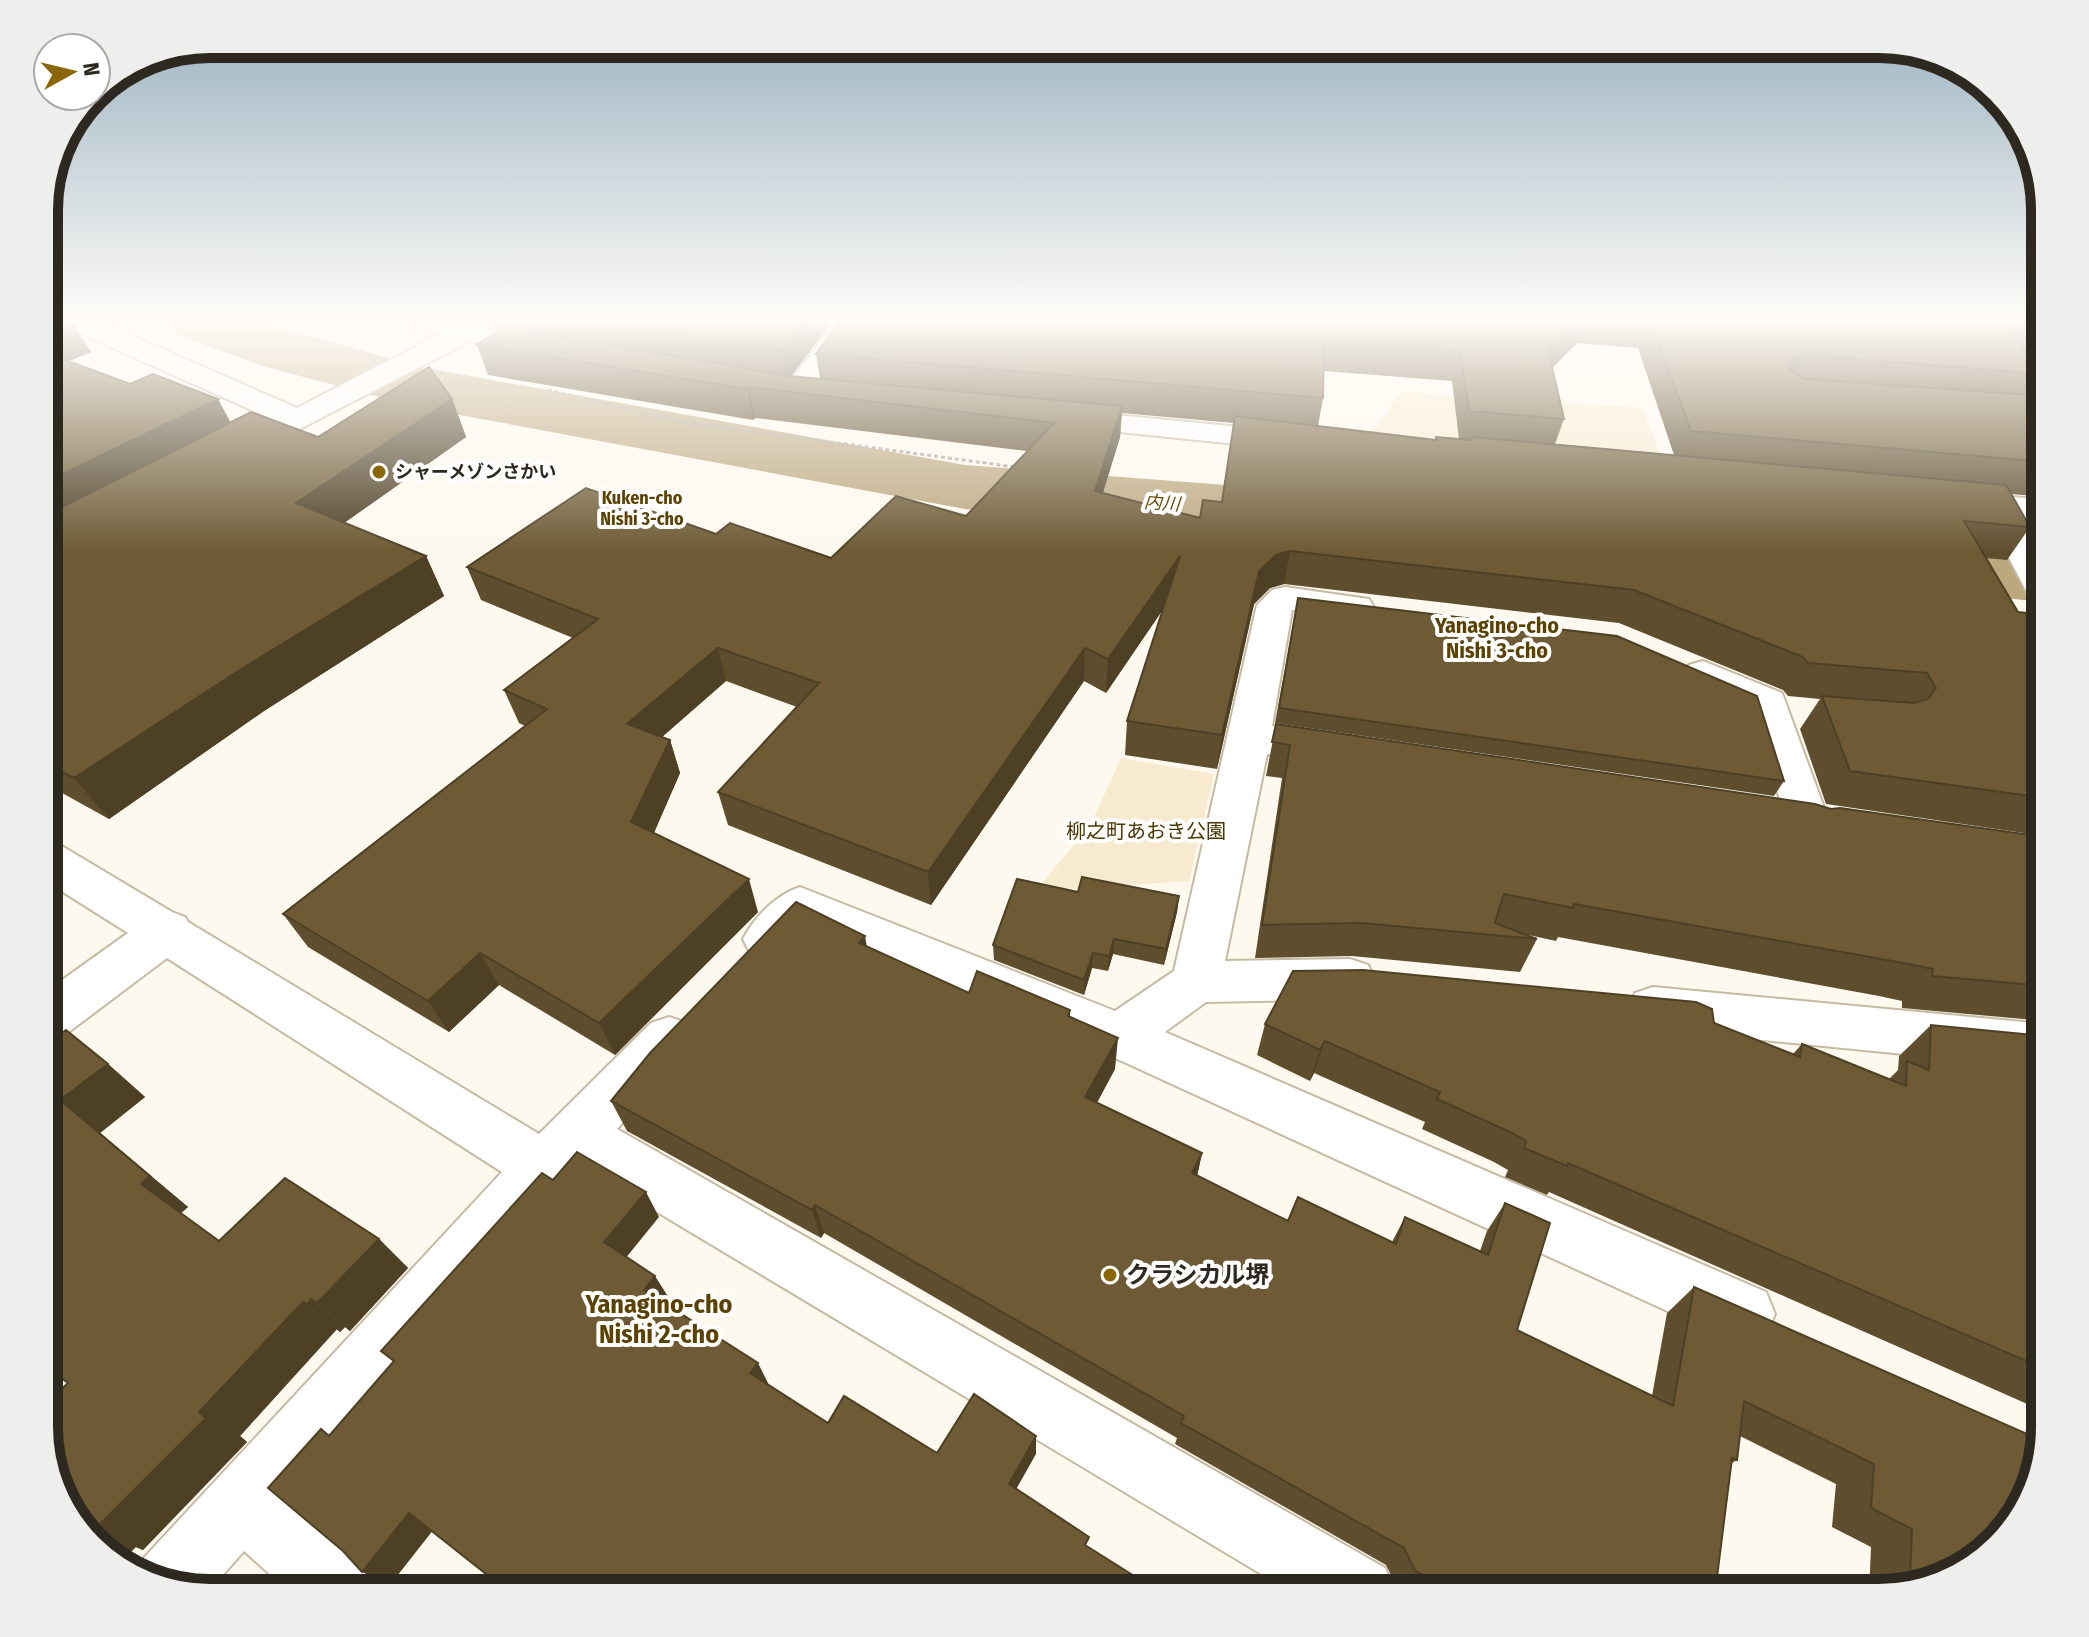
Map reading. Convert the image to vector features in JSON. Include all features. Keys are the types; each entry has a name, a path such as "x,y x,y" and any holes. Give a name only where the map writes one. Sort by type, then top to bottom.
{"street":[{"path":"276,398 312,412"},
{"path":"206,469 337,398"},
{"path":"1032,417 1317,443"},
{"path":"2013,417 2031,418"},
{"path":"1934,499 2031,509"},
{"path":"1997,505 2031,564"},
{"path":"1196,982 1250,737 1275,605 1285,598 1391,611"},
{"path":"1673,661 1768,702 1808,824"},
{"path":"1772,711 1816,714"},
{"path":"1250,737 1374,757"},
{"path":"1762,816 1856,830"},
{"path":"58,865 560,1150 1335,1579"},
{"path":"176,1575 560,1150 800,905 1120,1036 1782,1331"},
{"path":"58,1012 168,930"},
{"path":"1120,1036 1196,982 1352,979 1399,984"},
{"path":"1604,1004 2031,1045"},
{"path":"240,1503 329,1579"}],"path":[{"path":"585,398 683,422 1028,469"}],"green space":[{"path":"1396,398 1497,398 1642,408 1666,469 1367,440"},
{"name":"柳之町あおき公園","path":"1121,758 1214,774 1189,881 1036,891 1091,824"}],"building":[{"path":"58,398 218,399 58,476"},
{"path":"379,398 452,398 296,503 426,556 238,671 74,778 58,769 58,509 251,412 318,437"},
{"path":"846,398 1038,398 1122,406 1095,491 1200,518 1203,500 1222,502 1235,416 1436,440 1436,437 1472,440 1472,437 2006,485 2030,527 1964,521 2018,612 2031,613 2031,796 1850,771 1822,696 1914,703 1928,699 1936,688 1927,673 1808,663 1803,657 1634,590 1290,551 1276,555 1259,571 1222,735 1127,721 1180,556 1108,659 1085,648 928,872 718,792 819,683 718,648 627,724 670,740 631,822 749,879 599,1023 480,953 428,1001 283,914 547,709 504,690 598,619 467,567 586,488 716,534 730,523 831,558 896,496 966,516 1054,423"},
{"path":"1467,398 1559,398 1564,419 1469,411"},
{"path":"1679,398 2031,398 2031,461 1691,431"},
{"path":"1298,598 1617,636 1757,696 1784,781 1279,708"},
{"path":"1276,724 1815,804 1831,809 2031,835 2031,985 1932,976 1933,969 1909,964 1504,894 1495,923 1537,939 1362,923 1262,925 1290,745 1272,742"},
{"path":"1082,877 1179,896 1166,949 1114,939 1109,956 1093,953 1084,980 993,945 1017,879 1078,892"},
{"path":"796,902 865,936 859,943 969,993 977,971 1070,1010 1068,1016 1118,1038 1085,1097 1202,1153 1192,1173 1288,1221 1298,1197 1396,1244 1405,1217 1488,1255 1505,1203 1550,1223 1517,1330 1673,1406 1694,1287 2031,1436 2023,1476 2000,1519 1971,1548 1955,1559 1910,1576 1912,1529 1871,1508 1874,1464 1744,1401 1737,1460 1732,1458 1717,1579 1430,1579 1415,1571 1404,1548 1181,1423 1184,1416 815,1205 812,1210 611,1101 650,1053"},
{"path":"1363,970 1696,1002 1712,1009 1714,1023 1800,1057 1802,1044 1906,1086 1907,1061 1929,1070 1931,1025 2031,1035 2031,1363 1568,1163 1567,1166 1524,1148 1526,1141 1512,1133 1437,1099 1440,1092 1325,1041 1320,1050 1265,1024 1293,971"},
{"path":"66,1030 108,1064 60,1100 150,1176 141,1184 219,1241 285,1178 379,1239 317,1303 311,1299 307,1304 303,1302 199,1412 206,1418 96,1528 78,1503 70,1485 58,1437 58,1392 68,1383 58,1376 58,1036"},
{"path":"577,1152 646,1192 604,1242 655,1276 644,1290 758,1363 750,1373 828,1423 844,1396 937,1453 974,1394 1036,1436 1009,1484 1089,1537 1085,1545 1139,1579 492,1579 409,1513 362,1572 343,1551 268,1488 321,1429 329,1436 394,1361 381,1351 542,1173 553,1180"}],"waterway":[{"name":"内川","path":"479,398 965,487 1342,517"},
{"name":"内川","path":"1851,559 2031,576"}],"place":[{"name":"シャーメゾンさかい","path":"379,472"},
{"name":"クラシカル堺","path":"1110,1275"}],"district":[{"name":"Kuken-cho Nishi 3-cho","path":"642,508"},
{"name":"Yanagino-cho Nishi 3-cho","path":"1497,638"},
{"name":"Yanagino-cho Nishi 2-cho","path":"659,1319"}]}
